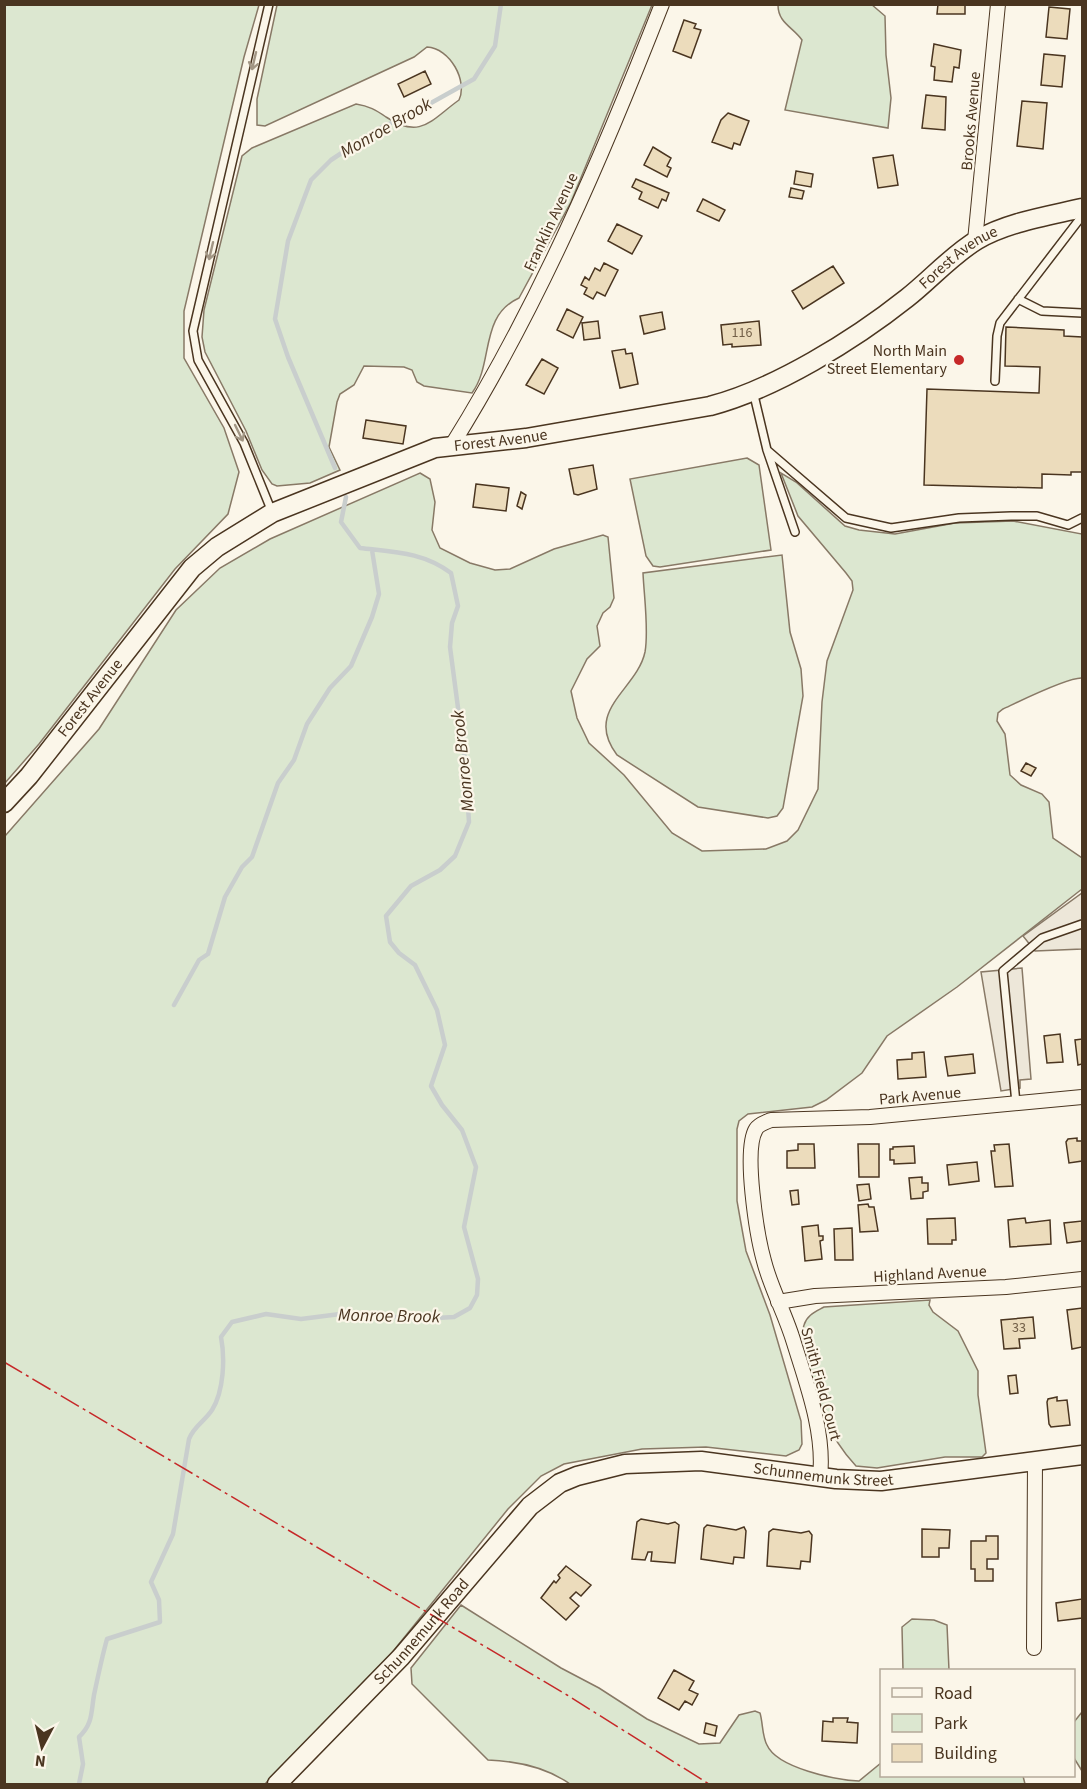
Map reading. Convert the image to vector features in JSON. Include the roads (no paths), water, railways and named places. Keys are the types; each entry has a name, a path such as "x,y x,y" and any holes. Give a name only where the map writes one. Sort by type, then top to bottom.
{"street":[{"name":"Franklin Avenue","path":"452,445 512,341 567,229 632,82 662,4"},
{"name":"Brooks Avenue","path":"975,241 998,4"},
{"name":"Forest Avenue","path":"4,803 29,776 192,568 224,542 272,513 435,448 526,438 710,406 753,391 785,376 887,311 975,241 1006,228 1083,208"},
{"name":"Park Avenue","path":"761,1124 771,1120 870,1117 1083,1097"},
{"name":"Smith Field Court","path":"761,1124 755,1131 752,1150 753,1197 764,1261 795,1344 818,1429 822,1453 820,1477"},
{"name":"Highland Avenue","path":"778,1302 815,1296 1006,1287 1083,1279"},
{"name":"Schunnemunk Street","path":"566,1480 625,1464 680,1461 727,1462 820,1477 871,1481 895,1480 1083,1455"},
{"path":"1034,1648 1035,1460"},
{"name":"Schunnemunk Road","path":"278,1785 402,1657 530,1506 566,1480"}],"lane":[{"path":"269,4 192,331 198,360 244,442 272,513"},
{"path":"996,381 998,328 1083,216"},
{"path":"1018,299 1042,311 1083,313"},
{"path":"753,391 767,450 795,532"},
{"path":"767,450 846,518 855,522 891,528 959,518 1028,516 1068,525 1083,518"},
{"path":"1017,1103 1003,969 1042,938 1083,924"}],"waterway":[{"name":"Monroe Brook","path":"335,468 288,357 275,319 288,241 311,180 331,160 378,129 413,113 474,79 495,46 501,4"},
{"name":"Monroe Brook","path":"79,1784 83,1764 79,1737 91,1718 107,1639 160,1622 159,1600 151,1582 173,1534 189,1439 212,1410 219,1394 223,1364 221,1337 232,1322 266,1314 301,1319 348,1313 418,1319 454,1317 470,1308 477,1295 478,1279 464,1227 476,1167 462,1130 442,1105 431,1086 445,1045 437,1010 415,965 399,953 390,942 386,916 411,886 440,870 455,856 469,822 465,761 450,647 452,623 458,606 451,573 440,566 408,554 360,548 341,522 346,497"},
{"path":"174,1005 199,960 208,954 225,897 242,867 252,857 278,783 294,760 307,724 330,688 351,666 372,617 379,594 372,550"}],"place":[{"name":"North Main Street Elementary","path":"959,360"}]}
